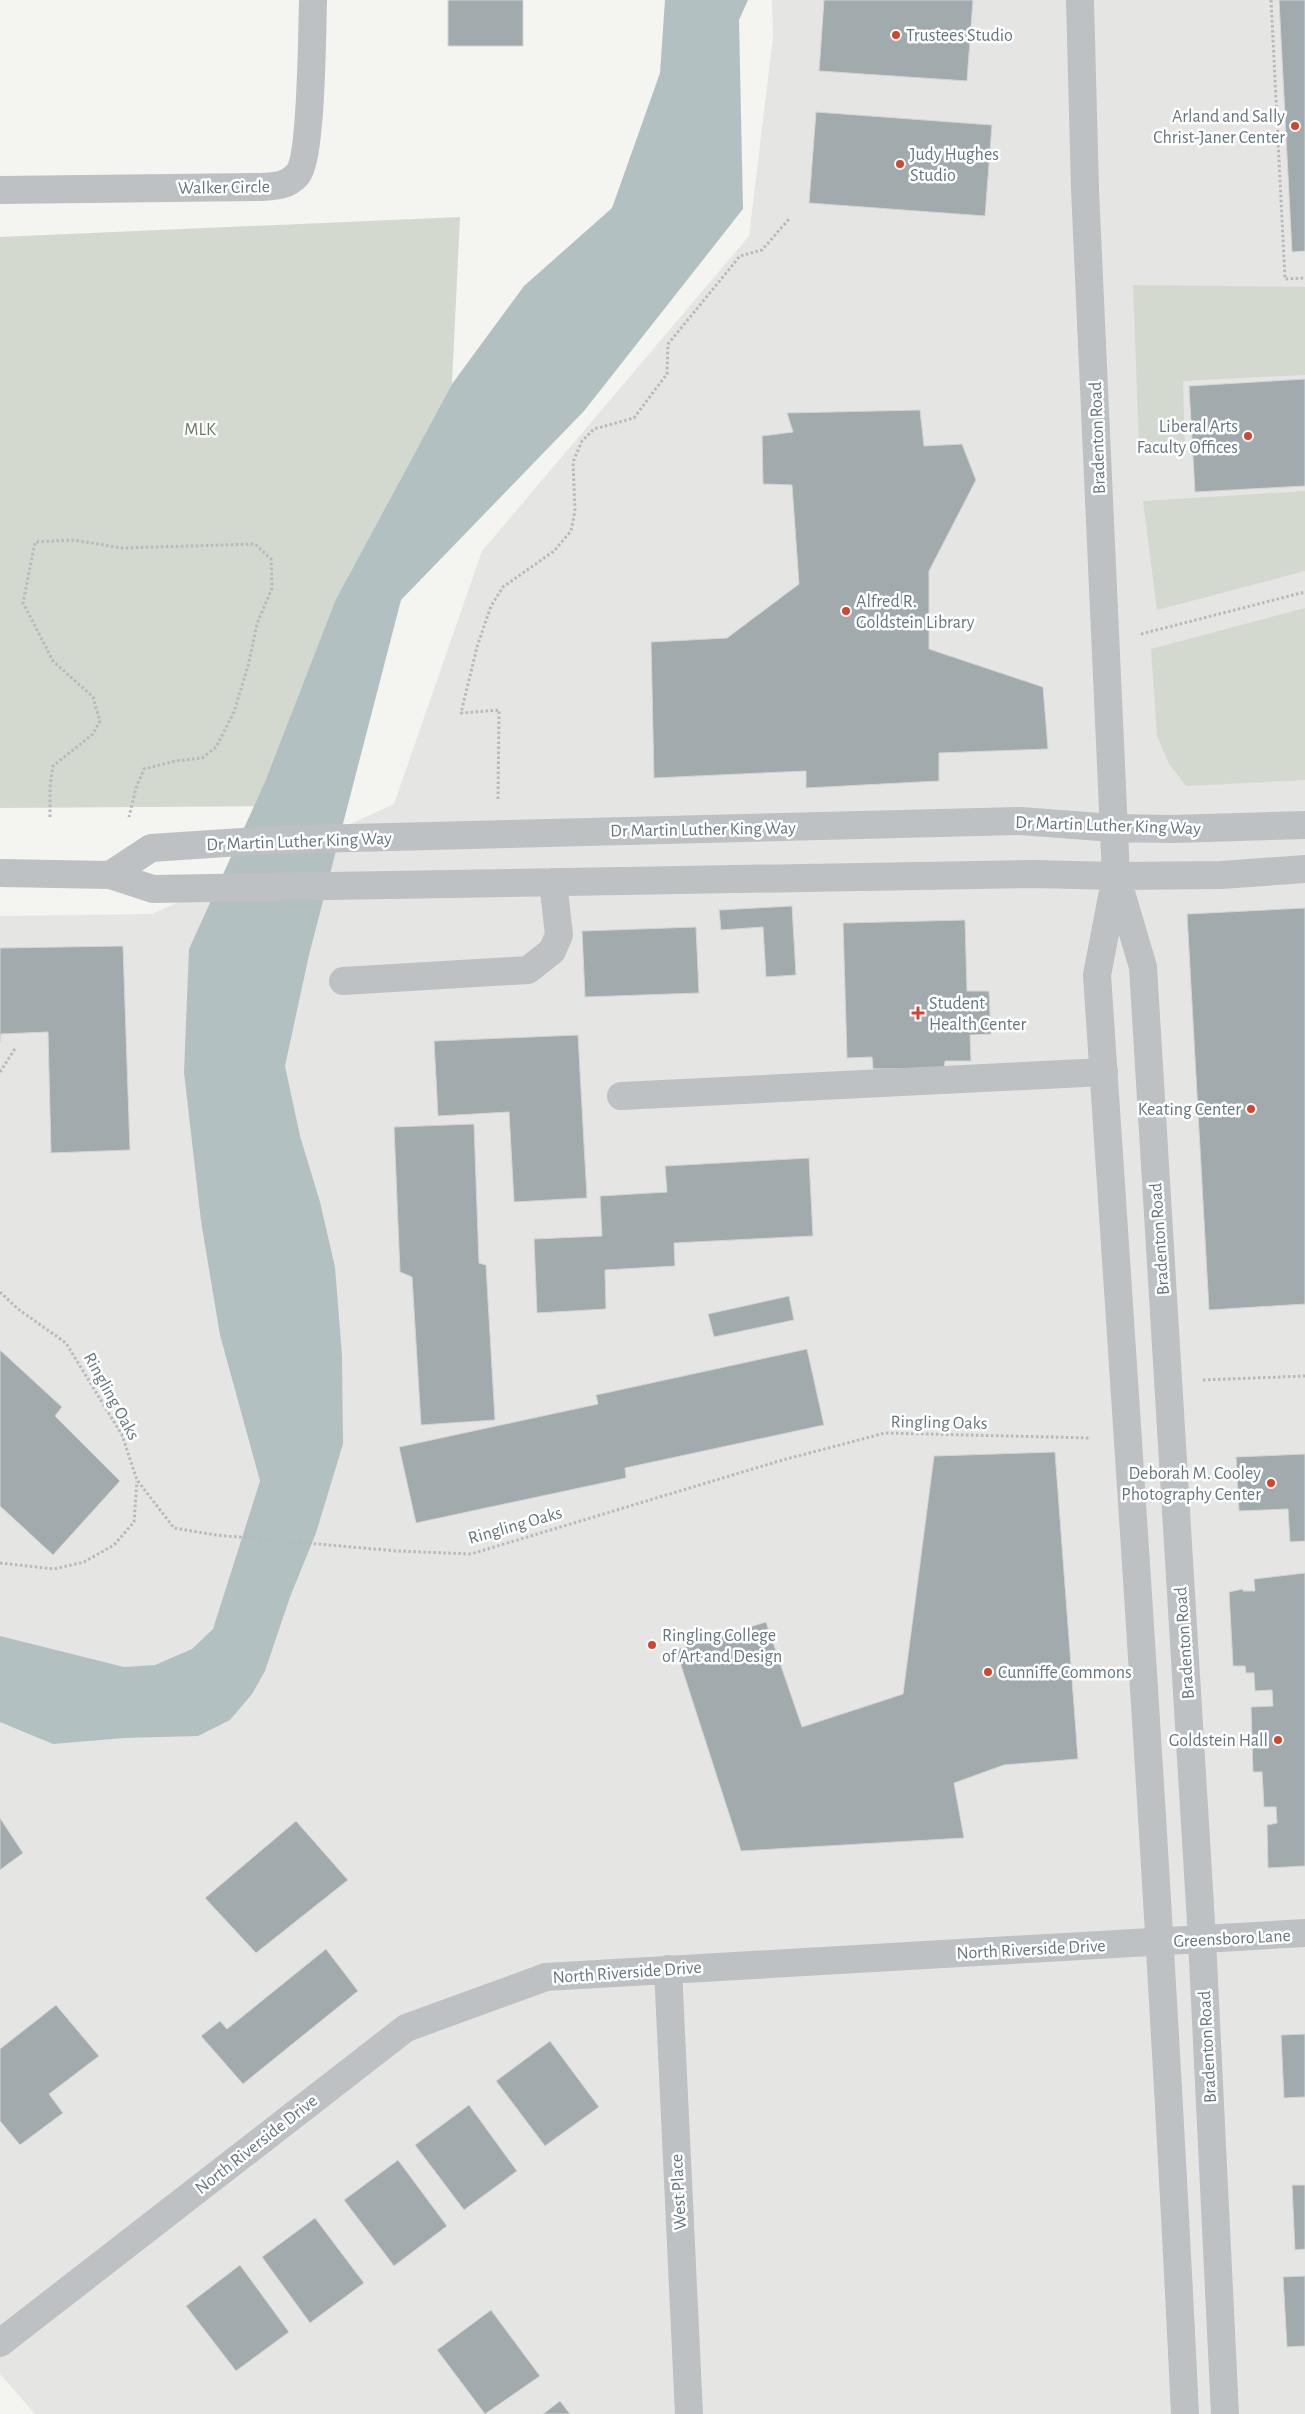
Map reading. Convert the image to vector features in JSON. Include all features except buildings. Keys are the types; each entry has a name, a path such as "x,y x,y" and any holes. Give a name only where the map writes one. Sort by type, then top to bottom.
{"street":[{"name":"Walker Circle","path":"0,190 262,187 285,185 299,174 306,147 310,101 313,0"},
{"name":"Bradenton Road","path":"1080,0 1085,189 1113,828 1116,876 1144,967 1202,1939 1225,2414"},
{"name":"Dr Martin Luther King Way","path":"110,875 151,848 270,840 1020,821 1113,828 1207,829 1305,825"},
{"path":"0,874 110,875 152,889 1035,874 1116,876 1221,875 1305,869"},
{"name":"Bradenton Road","path":"1116,876 1097,975 1160,1942 1185,2414"},
{"path":"343,982 528,970 552,951 559,935 553,882"},
{"path":"621,1096 1104,1072"},
{"name":"Greensboro Lane","path":"1160,1942 1305,1933"},
{"name":"North Riverside Drive","path":"0,2342 406,2028 546,1976 1160,1942"},
{"name":"West Place","path":"668,1970 689,2414"}],"path":[{"path":"1270,0 1285,278 1305,278"},
{"path":"498,808 499,710 462,713 477,647 491,606 503,588 554,551 571,531 575,511 573,462 582,441 594,429 634,418 667,374 668,344 740,256 762,250 789,219"},
{"path":"50,817 50,787 54,766 94,734 100,721 93,697 53,661 23,603 35,542 73,540 122,548 255,544 271,559 272,588 257,624 248,666 234,712 216,747 202,758 175,761 144,769 136,788 130,816"},
{"path":"1141,634 1305,592"},
{"path":"0,1072 16,1047"},
{"name":"Ringling Oaks","path":"0,1292 18,1309 66,1343 122,1435 137,1480 174,1528 236,1536 397,1551 471,1554 779,1461 885,1433 1092,1438"},
{"path":"1198,1380 1305,1376"},
{"path":"0,1563 54,1569 84,1562 114,1545 134,1522 137,1480"}],"shaded area":[{"path":"665,0 748,0 739,20 743,209 584,411 401,600 309,955 285,1066 300,1136 320,1202 335,1267 342,1355 343,1444 316,1533 290,1597 265,1671 252,1694 230,1720 198,1736 124,1738 53,1744 0,1722 0,1636 124,1667 155,1665 192,1649 213,1629 260,1481 220,1335 201,1221 184,1072 189,949 265,782 336,599 452,384 524,286 612,208 660,73"},
{"name":"Ringling College of Art and Design","path":"772,0 1305,0 1305,2414 35,2414 0,2374 0,916 152,914 394,804 482,551 749,236 773,37"}],"green space":[{"name":"MLK","path":"460,217 452,384 336,599 282,806 0,808 0,237"},
{"path":"1133,285 1305,287 1305,375 1183,381 1185,445 1139,448"},
{"path":"1305,491 1305,571 1157,610 1143,501"},
{"path":"1305,608 1305,780 1186,786 1169,764 1157,736 1151,649"}],"place":[{"name":"Trustees Studio","path":"896,35"},
{"name":"Arland and Sally Christ-Janer Center","path":"1295,126"},
{"name":"Judy Hughes Studio","path":"900,164"},
{"name":"Liberal Arts Faculty Offices","path":"1248,436"},
{"name":"Alfred R. Goldstein Library","path":"846,611"},
{"name":"Student Health Center","path":"918,1013"},
{"name":"Keating Center","path":"1251,1109"},
{"name":"Deborah M. Cooley Photography Center","path":"1271,1483"},
{"name":"Ringling College of Art and Design","path":"652,1645"},
{"name":"Cunniffe Commons","path":"988,1672"},
{"name":"Goldstein Hall","path":"1278,1740"}]}
